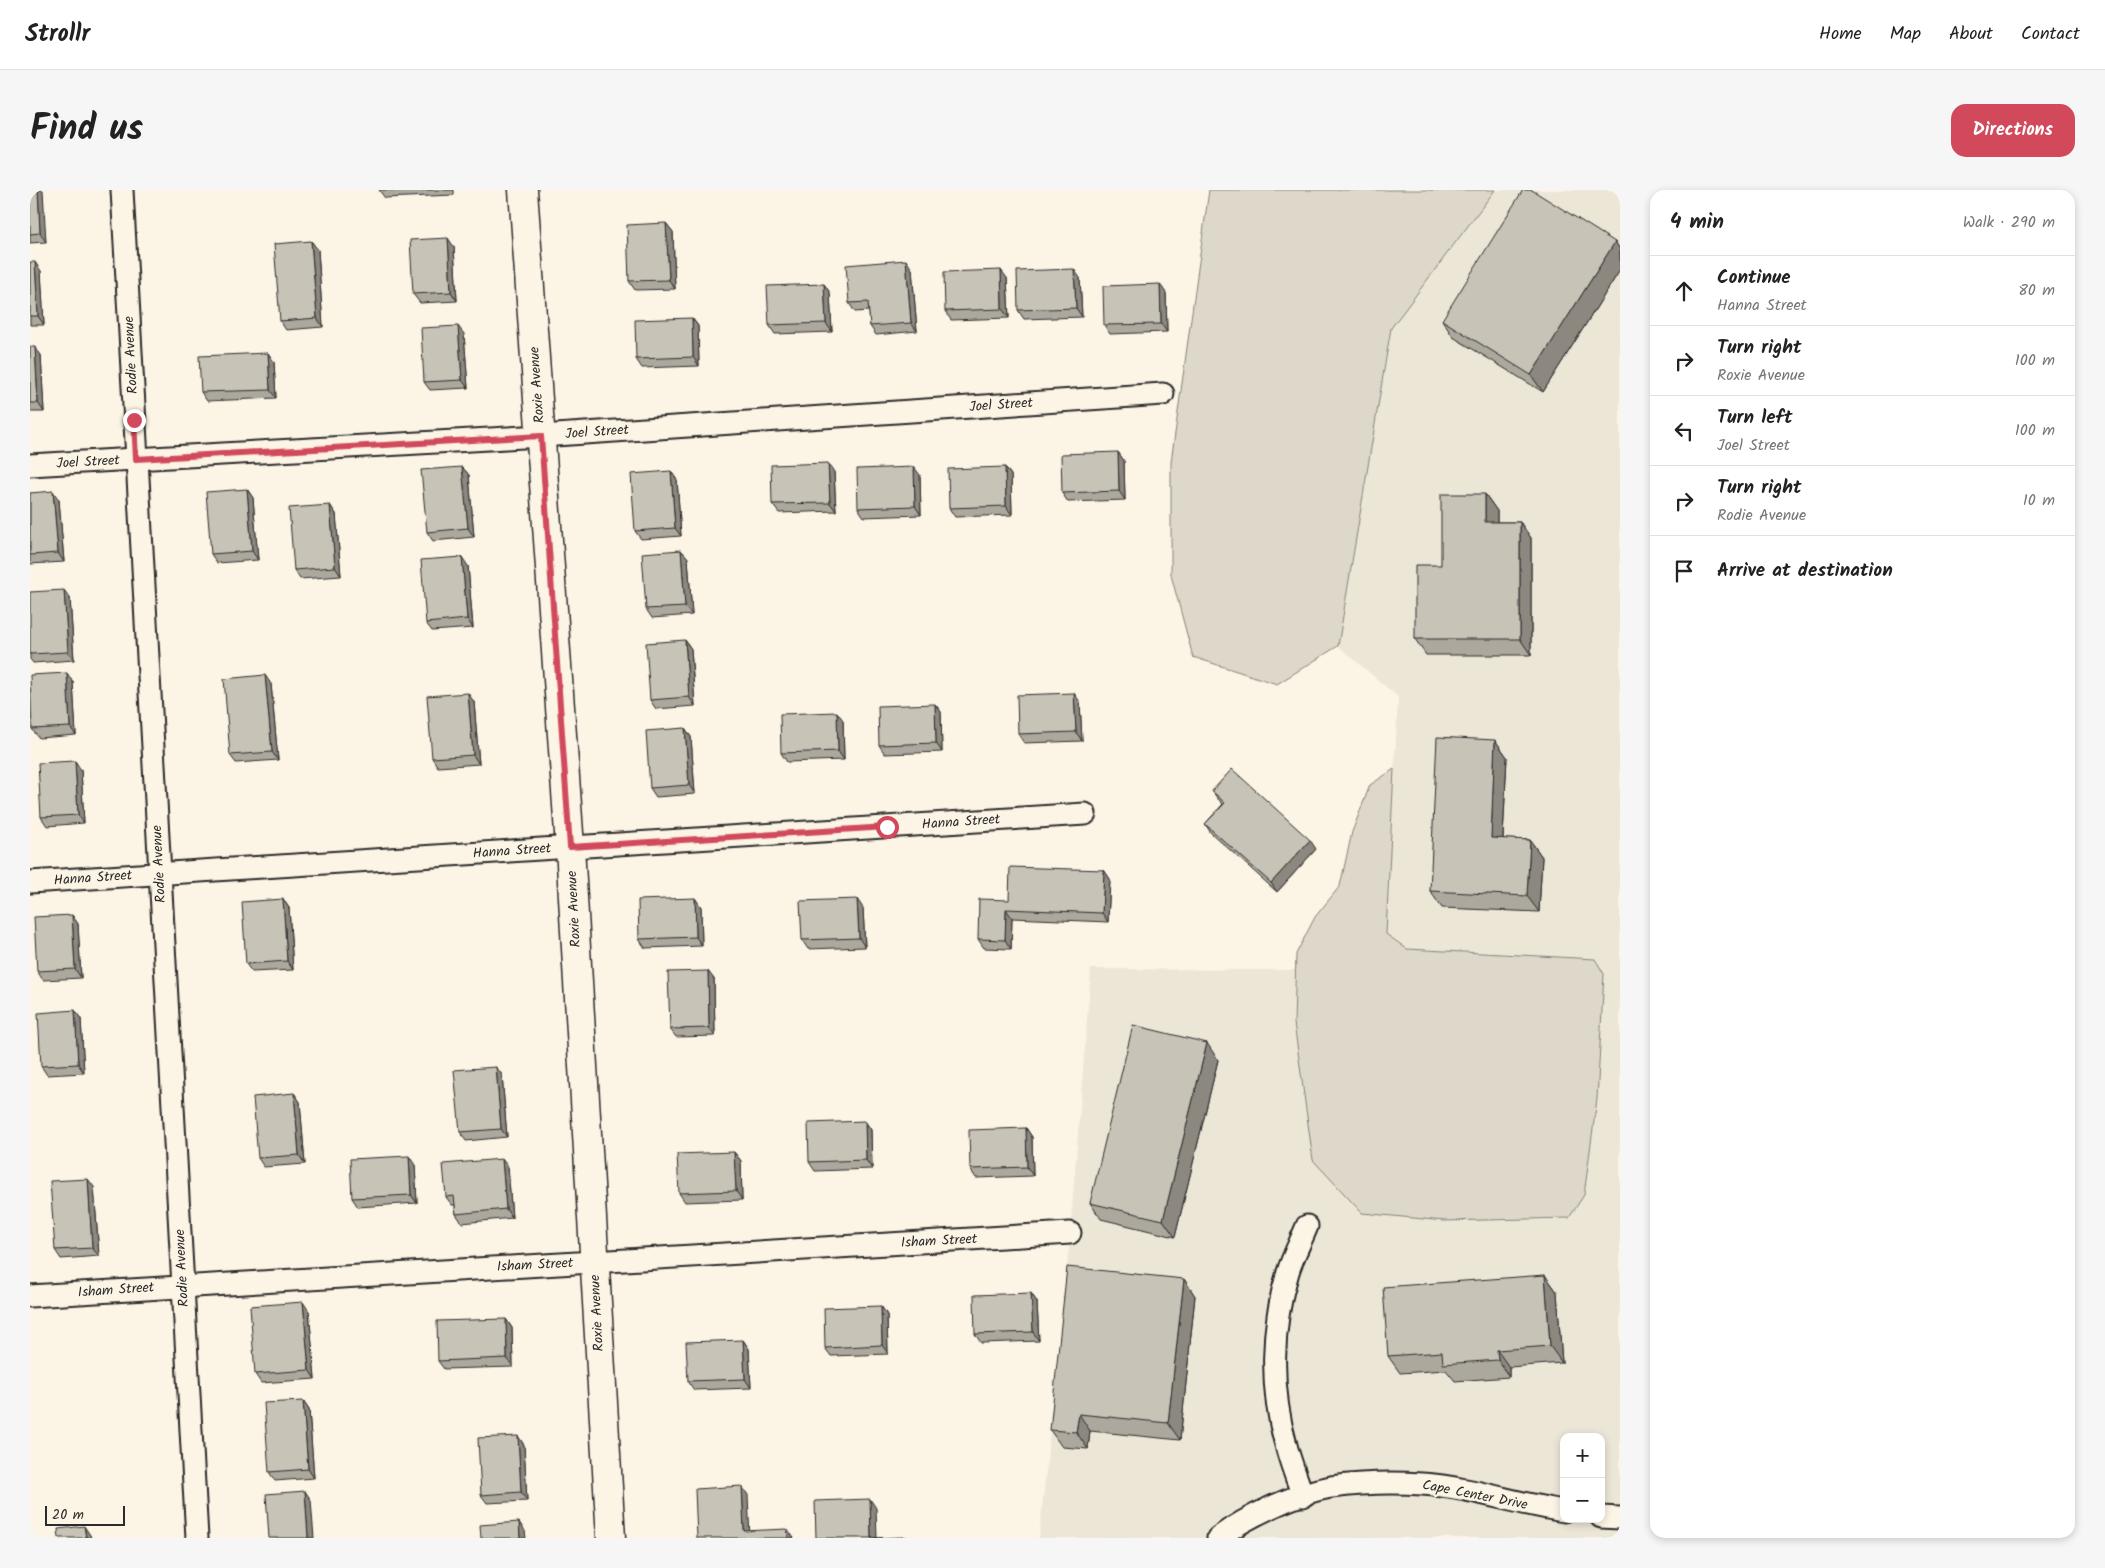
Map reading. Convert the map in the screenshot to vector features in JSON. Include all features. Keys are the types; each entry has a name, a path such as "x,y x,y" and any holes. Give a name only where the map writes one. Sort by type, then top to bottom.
{"street":[{"name":"Rodie Avenue","path":"122,190 197,1538"},
{"name":"Roxie Avenue","path":"523,190 570,847 610,1538"},
{"name":"Joel Street","path":"30,465 541,436 1163,394"},
{"name":"Hanna Street","path":"30,882 1084,814"},
{"path":"1303,1496 1286,1445 1276,1397 1274,1355 1278,1312 1288,1271 1307,1226"},
{"name":"Isham Street","path":"30,1296 1070,1233"},
{"name":"Cape Center Drive","path":"1218,1538 1236,1525 1276,1505 1330,1488 1380,1484 1424,1484 1560,1510"},
{"path":"1605,1517 1620,1518"}],"shaded area":[{"path":"1209,190 1495,190 1391,328 1338,646 1277,684 1193,657 1171,575 1171,462"},
{"path":"1495,190 1620,190 1620,1538 1039,1538 1069,1247 1091,969 1295,970 1294,1023 1444,1221 1568,1218 1584,1195 1597,1099 1604,974 1595,959 1385,948 1398,697 1338,646 1391,328"},
{"path":"1394,769 1386,934 1407,949 1595,959 1604,974 1597,1099 1584,1195 1569,1218 1444,1221 1362,1213 1313,1160 1294,1023 1296,954 1315,917 1340,886 1352,832 1370,785"}],"building":[{"path":"30,190 38,190 40,233 30,234"},
{"path":"1523,190 1532,190 1615,242 1531,375 1442,320"},
{"path":"666,223 669,280 629,281 627,225"},
{"path":"448,238 451,292 413,294 410,240"},
{"path":"311,241 317,318 280,321 274,244"},
{"path":"906,260 911,323 870,326 868,302 849,303 846,265"},
{"path":"30,262 35,262 38,316 30,316"},
{"path":"1074,269 1076,308 1018,310 1017,271"},
{"path":"1001,270 1002,309 945,311 944,272"},
{"path":"824,284 826,323 769,325 767,286"},
{"path":"1160,284 1161,324 1104,325 1103,286"},
{"path":"692,318 693,357 636,359 635,320"},
{"path":"458,326 462,380 424,382 421,328"},
{"path":"30,347 35,347 38,403 30,403"},
{"path":"268,353 270,390 201,392 199,356"},
{"path":"1118,452 1119,491 1062,493 1061,454"},
{"path":"828,463 830,503 772,504 771,465"},
{"path":"462,467 468,528 427,532 421,470"},
{"path":"914,467 915,506 858,508 857,469"},
{"path":"1005,467 1006,506 949,508 948,469"},
{"path":"671,471 675,528 635,531 631,474"},
{"path":"247,489 252,551 211,554 206,492"},
{"path":"53,491 58,553 30,555 30,493"},
{"path":"1441,494 1485,494 1485,522 1520,522 1520,639 1415,639 1415,565 1441,565"},
{"path":"330,505 335,567 294,570 289,508"},
{"path":"681,550 685,607 646,609 642,553"},
{"path":"462,557 467,619 426,623 421,560"},
{"path":"64,590 68,652 30,654 30,592"},
{"path":"685,640 689,697 650,700 646,643"},
{"path":"67,673 70,727 32,729 30,675"},
{"path":"265,675 272,752 230,755 224,679"},
{"path":"468,693 473,755 432,758 427,696"},
{"path":"1074,693 1076,732 1018,734 1017,695"},
{"path":"935,704 936,743 879,745 878,706"},
{"path":"837,712 838,751 781,753 780,714"},
{"path":"685,728 689,785 650,788 646,731"},
{"path":"1437,737 1495,740 1491,838 1530,840 1527,896 1430,891"},
{"path":"75,761 78,815 41,817 38,763"},
{"path":"1232,769 1310,840 1271,883 1205,824 1225,803 1212,791"},
{"path":"1010,867 1104,870 1102,913 1006,909 1005,940 978,939 979,899 1009,900"},
{"path":"695,898 696,937 639,939 638,900"},
{"path":"283,899 287,961 246,964 242,902"},
{"path":"857,899 859,938 802,940 800,901"},
{"path":"72,915 75,969 37,971 34,917"},
{"path":"708,971 709,1028 670,1029 668,972"},
{"path":"75,1010 78,1064 41,1066 38,1013"},
{"path":"1133,1025 1207,1043 1163,1220 1090,1203"},
{"path":"496,1067 501,1129 460,1132 454,1070"},
{"path":"294,1093 299,1155 258,1158 253,1097"},
{"path":"865,1121 866,1160 809,1162 808,1123"},
{"path":"1026,1128 1027,1167 970,1169 969,1130"},
{"path":"734,1152 736,1191 679,1193 677,1154"},
{"path":"409,1156 411,1195 352,1198 350,1159"},
{"path":"502,1159 506,1209 456,1214 454,1196 446,1197 443,1164"},
{"path":"88,1179 92,1248 55,1250 50,1181"},
{"path":"1067,1267 1184,1279 1168,1423 1079,1414 1076,1432 1050,1430"},
{"path":"1545,1275 1550,1346 1497,1350 1498,1360 1443,1364 1442,1352 1388,1356 1383,1287"},
{"path":"1031,1293 1033,1332 975,1334 974,1295"},
{"path":"303,1302 309,1370 255,1374 250,1306"},
{"path":"881,1306 882,1345 825,1348 824,1308"},
{"path":"506,1319 507,1358 438,1361 437,1321"},
{"path":"743,1340 745,1379 688,1381 686,1342"},
{"path":"303,1401 308,1469 269,1472 264,1403"},
{"path":"518,1436 521,1492 481,1495 478,1438"},
{"path":"742,1486 744,1531 787,1529 788,1538 697,1538 695,1489"},
{"path":"305,1491 308,1538 269,1538 266,1494"},
{"path":"870,1499 871,1538 816,1538 815,1501"},
{"path":"519,1522 520,1538 481,1538 480,1525"},
{"path":"84,1526 86,1538 59,1538 58,1529"},
{"path":"907,1537 907,1538 871,1538"}],"route":[{"path":"134,420 136,459 541,436 570,847 887,827"}]}
